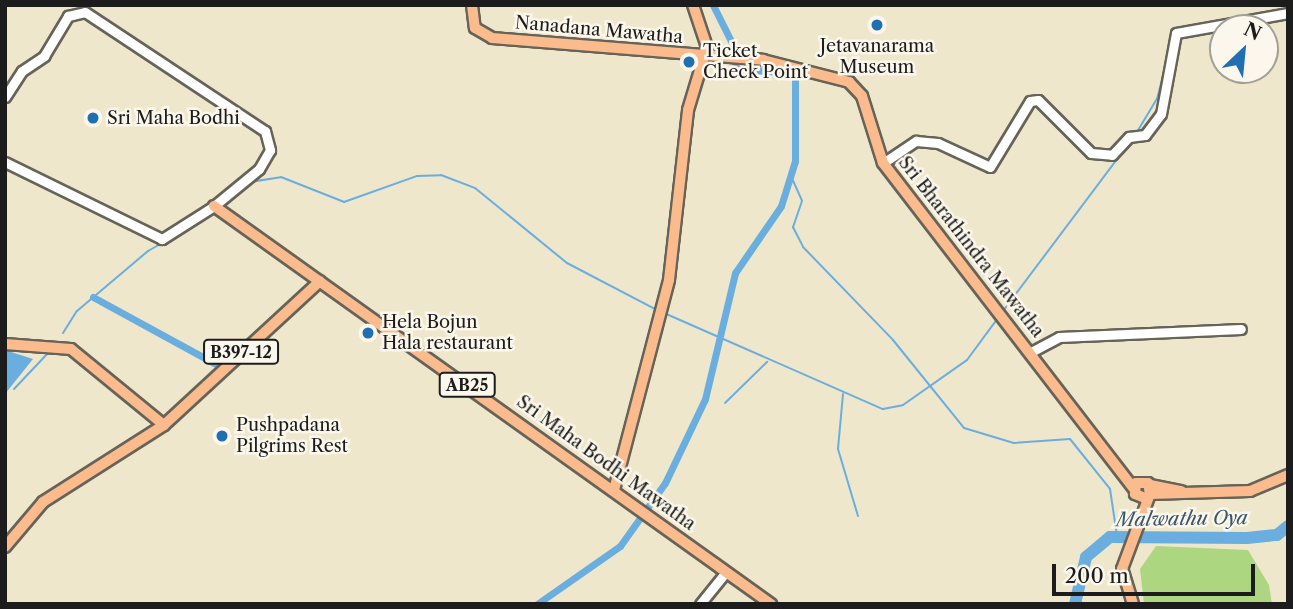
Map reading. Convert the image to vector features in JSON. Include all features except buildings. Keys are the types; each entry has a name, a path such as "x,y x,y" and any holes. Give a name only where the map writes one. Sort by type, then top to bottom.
{"main road":[{"name":"Nanadana Mawatha","path":"472,5 475,28 492,38 710,56"},
{"path":"614,490 664,303 688,110 710,56 708,36 693,5"},
{"name":"Sri Bharathindra Mawatha","path":"710,56 740,58 849,82 862,96 883,163 995,310 1143,490"},
{"name":"Sri Maha Bodhi Mawatha","path":"214,206 771,604"},
{"name":"B397-12","path":"5,547 48,498 164,425 320,281"},
{"path":"5,344 56,345 164,425"},
{"path":"1133,604 1122,569 1129,564 1143,490 1250,491 1288,475"}],"street":[{"path":"883,163 916,141 937,143 990,167 1030,101 1038,100 1091,153 1112,155 1129,137 1145,135 1161,114 1176,33 1288,13"},
{"path":"5,97 22,71 44,56 68,16 91,15 265,131 270,150 265,163 214,206 175,234 155,239 5,162"},
{"path":"1031,352 1059,337 1241,329"},
{"path":"700,604 726,572"}],"green space":[{"path":"1156,546 1248,550 1269,585 1272,604 1144,604 1140,569"}],"water":[{"path":"5,350 33,359 5,394"}],"waterway":[{"path":"537,604 620,546 665,483 705,399 735,273 781,206 795,161 795,73 736,69 734,47 713,5"},
{"path":"1279,21 1288,19"},
{"path":"1178,39 1209,33"},
{"path":"1137,132 1157,99 1172,40"},
{"path":"1003,311 1132,139"},
{"path":"224,206 250,182 281,177 344,202 417,176 441,175 475,188 567,263 655,309"},
{"path":"791,176 802,201 793,227 803,247 893,340 964,428 1014,443 1070,439 1110,489 1117,536"},
{"path":"63,333 77,311 148,251 217,212"},
{"path":"93,297 214,363"},
{"path":"664,313 883,409 903,405 967,360 998,318"},
{"path":"14,389 49,352"},
{"path":"725,403 767,362"},
{"path":"843,394 838,449 858,516"},
{"name":"Malwathu Oya","path":"1075,604 1086,557 1110,537 1247,538 1277,535 1288,526"}],"place":[{"name":"Jetavanarama Museum","path":"877,25"},
{"name":"Ticket Check Point","path":"689,62"},
{"name":"Sri Maha Bodhi","path":"93,118"},
{"name":"Hela Bojun Hala restaurant","path":"368,333"},
{"name":"Pushpadana Pilgrims Rest","path":"222,436"}]}
